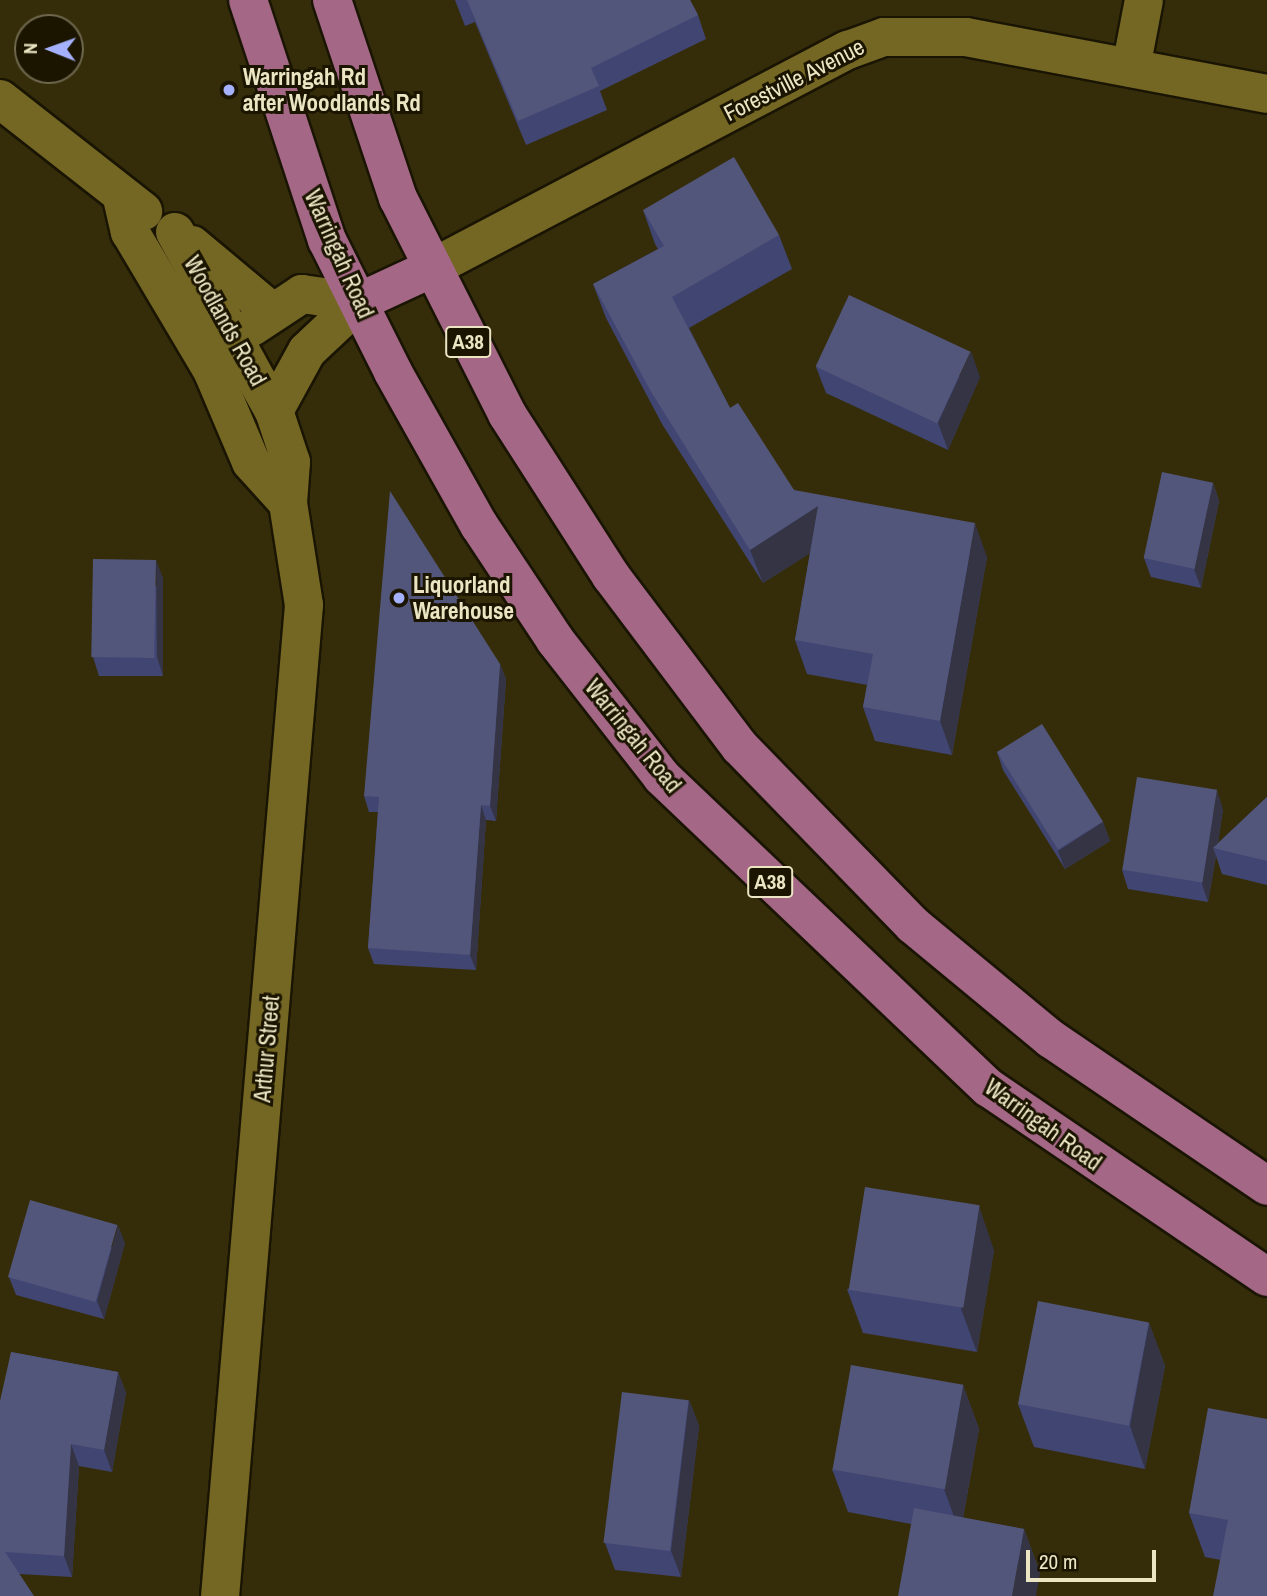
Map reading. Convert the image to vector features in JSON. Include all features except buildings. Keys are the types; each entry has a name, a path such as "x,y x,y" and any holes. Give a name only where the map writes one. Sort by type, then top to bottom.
{"highway":[{"name":"Warringah Road","path":"248,0 323,228 359,302 479,525 555,640 662,777 989,1088 1267,1277"},
{"name":"A38","path":"332,0 398,198 430,269 507,414 611,576 740,747 913,925 1051,1039 1267,1186"},
{"name":"Forestville Avenue","path":"359,302 430,269"}],"street":[{"path":"1131,68 1144,0"},
{"name":"Forestville Avenue","path":"430,269 848,50 884,37 965,37 1267,94"},
{"name":"Woodlands Road","path":"0,99 54,136 122,198 175,232 271,311"},
{"name":"Woodlands Road","path":"122,198 130,232 212,370"},
{"name":"Woodlands Road","path":"175,232 274,411"},
{"path":"289,503 251,463 212,370 237,342 271,311 302,294 359,302"},
{"path":"274,411 307,351 359,302"},
{"name":"Arthur Street","path":"220,1596 301,663 302,580 289,503 291,462 274,411"}],"place":[{"name":"Warringah Rd after Woodlands Rd","path":"229,90"},
{"name":"Liquorland Warehouse","path":"399,598"}]}
